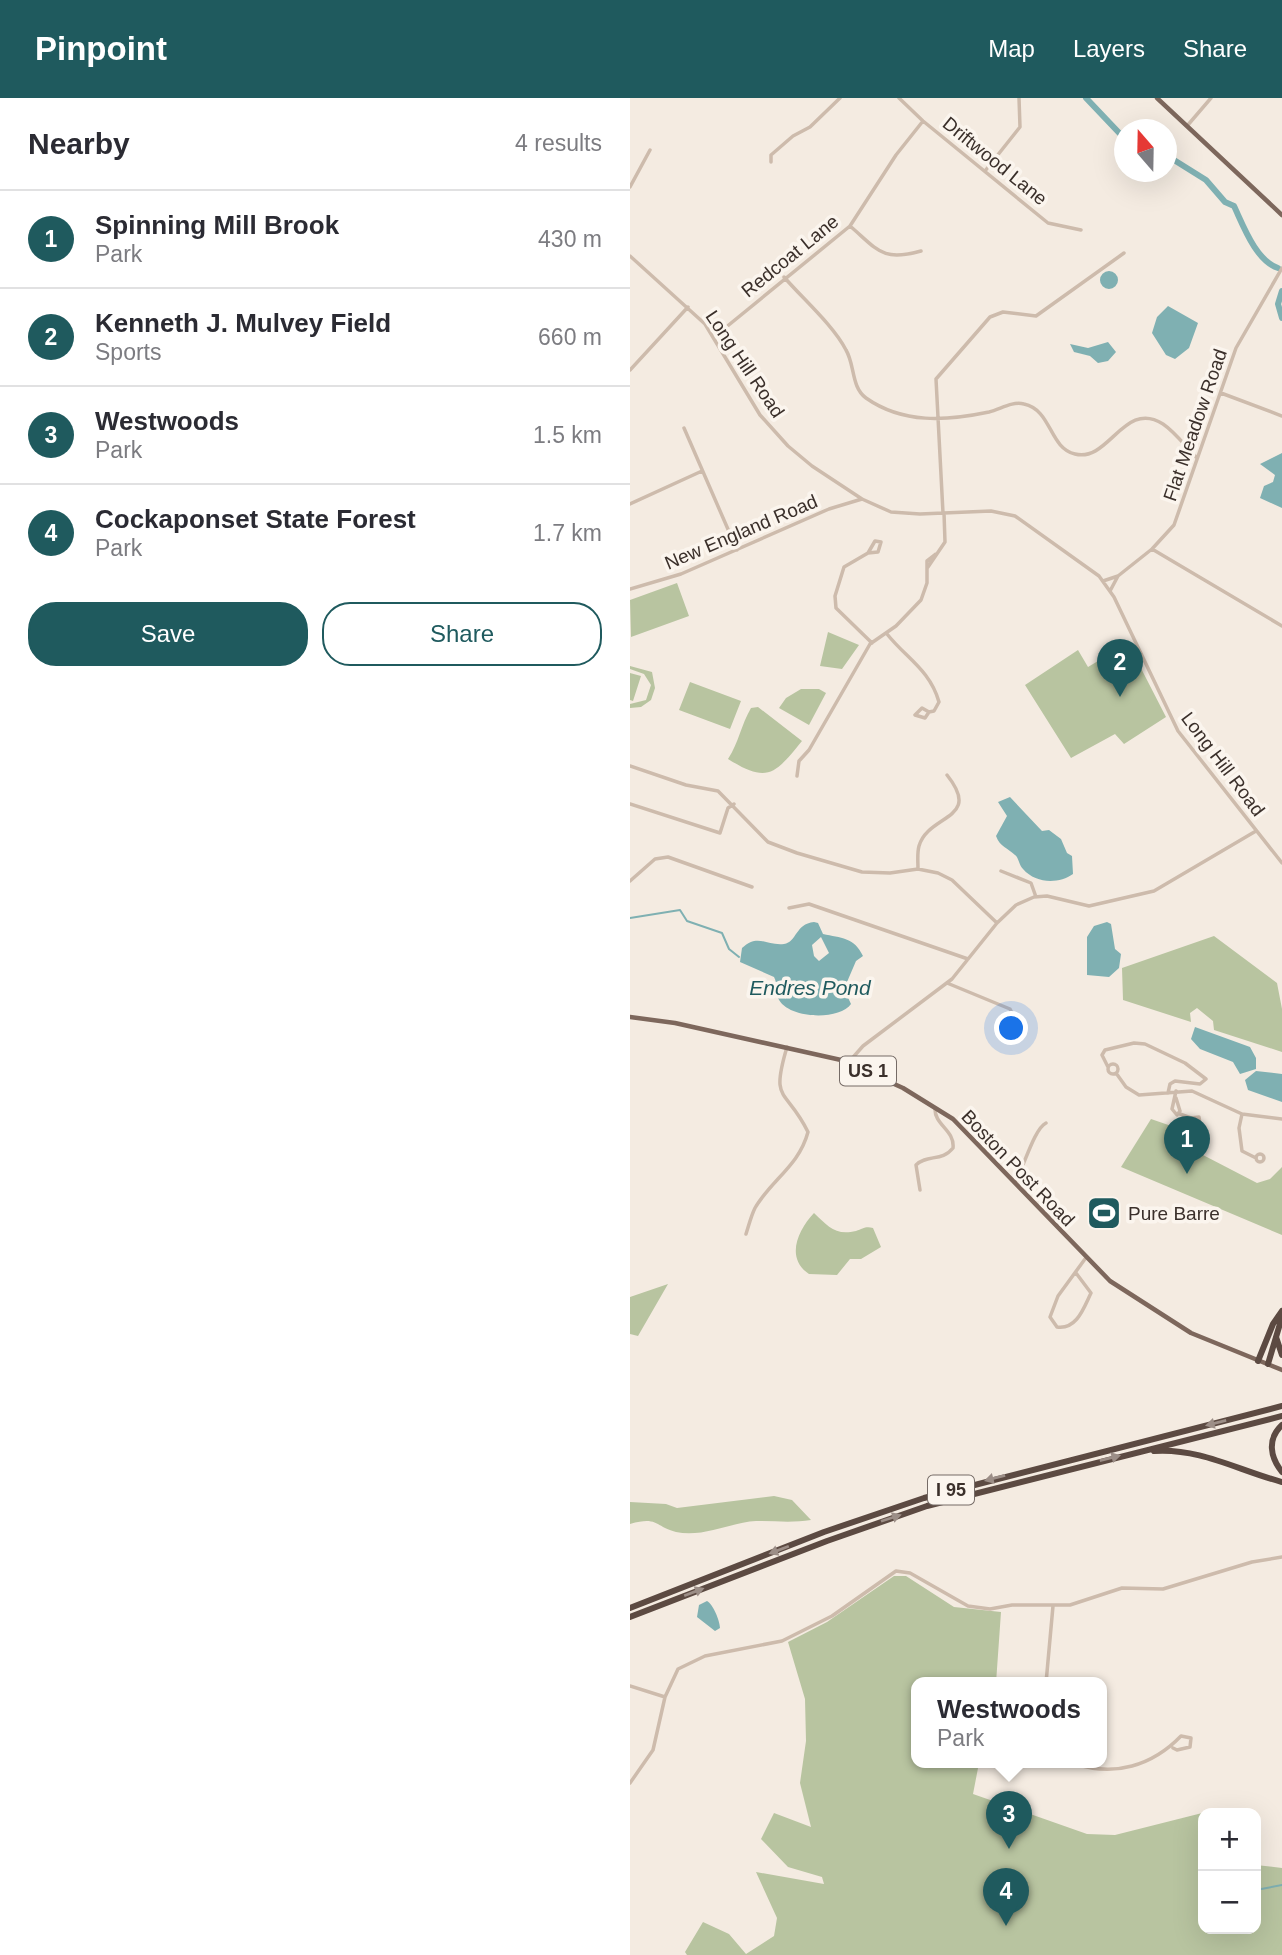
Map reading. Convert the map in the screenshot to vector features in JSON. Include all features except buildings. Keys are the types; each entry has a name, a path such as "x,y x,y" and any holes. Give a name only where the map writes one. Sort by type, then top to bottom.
{"highway":[{"path":"1258,1361 1273,1324 1282,1311"},
{"path":"1268,1364 1282,1317"},
{"path":"1277,1327 1277,1344 1282,1355"},
{"name":"I 95","path":"630,1608 824,1532 924,1498 1282,1406"},
{"name":"I 95","path":"630,1617 827,1541 916,1510 1282,1416"},
{"path":"1282,1425 1272,1441 1272,1453 1282,1472"},
{"path":"1138,1451 1181,1450 1216,1458 1282,1482"}],"main road":[{"path":"1157,98 1282,215"},
{"name":"Boston Post Road","path":"630,1017 675,1023 787,1047 848,1063 904,1088 953,1119 1110,1282 1191,1333 1282,1370"}],"street":[{"path":"771,162 771,155 779,147 810,128 840,98"},
{"name":"Driftwood Lane","path":"899,98 923,121 1048,223 1081,230"},
{"path":"985,171 1020,127 1019,98"},
{"path":"1187,126 1211,98"},
{"name":"Redcoat Lane","path":"714,337 849,226 896,155 923,121"},
{"path":"630,187 650,150"},
{"path":"849,226 884,255 898,257 921,251"},
{"path":"797,776 799,761 809,750 872,643 887,634 921,600 928,567 946,537 936,379 990,317 1003,312 1036,316 1124,253"},
{"name":"Long Hill Road","path":"630,256 688,307 714,337 754,406 774,432 806,461 862,499 899,513 990,511 1014,516 1103,581 1178,731 1282,863"},
{"name":"Flat Meadow Road","path":"1103,581 1118,576 1152,549 1174,525 1236,348 1282,268"},
{"path":"784,277 844,345 859,390 864,397 902,417 938,419 989,412 1013,403 1027,404 1042,413 1061,447 1082,455 1097,451 1125,424 1151,419 1164,425 1197,457"},
{"path":"630,370 688,307"},
{"path":"1221,393 1282,416"},
{"path":"684,428 737,550"},
{"path":"630,503 702,471"},
{"name":"New England Road","path":"630,589 666,579 821,512 862,499"},
{"path":"1152,549 1282,626"},
{"path":"868,553 844,567 835,596 836,608 872,643"},
{"name":"Flat Meadow Road","path":"1110,591 1118,576"},
{"path":"887,634 914,659 930,681 939,702 934,711 929,712"},
{"path":"630,766 686,785 718,791 734,804 768,842 797,853 862,872 890,873 918,869 952,880 997,923"},
{"path":"918,869 919,844 932,829 954,813 960,800 958,789 947,775"},
{"path":"630,804 720,833 728,808 734,804"},
{"path":"848,1063 863,1046 947,983 997,923 1016,905 1036,897 1047,896 1089,906 1154,891 1256,831"},
{"path":"630,881 655,859 668,857 752,887"},
{"path":"1001,871 1031,883 1036,897"},
{"path":"789,908 809,904 821,907 968,958"},
{"path":"947,983 1010,1009 1014,1017 1010,1029 1003,1036"},
{"path":"1168,1093 1170,1084 1175,1081 1200,1084 1206,1079 1171,1055 1140,1043 1105,1051 1102,1055 1108,1067 1117,1066 1116,1073 1131,1091 1149,1096 1168,1093 1176,1091 1201,1093 1242,1114 1282,1119"},
{"path":"746,1234 756,1206 804,1148 808,1132 779,1088 778,1077 787,1047"},
{"path":"1176,1091 1172,1110 1175,1115 1199,1117 1200,1124"},
{"path":"920,1190 916,1165 924,1159 943,1158 953,1148 951,1135 936,1119 935,1106"},
{"path":"1242,1114 1239,1128 1242,1151 1256,1158"},
{"path":"1013,1183 1026,1162 1037,1129 1046,1123"},
{"path":"1076,1273 1091,1293 1074,1322 1063,1328 1057,1327 1050,1317 1051,1307 1085,1259"},
{"path":"630,1783 653,1750 665,1697 678,1669 687,1662 782,1641 832,1616 896,1571 910,1573 968,1606 990,1609 1012,1605 1053,1606 1085,1603 1109,1590 1163,1589 1252,1562 1282,1557"},
{"path":"1047,1677 1053,1606"},
{"path":"630,1686 665,1697"},
{"path":"1092,1768 1122,1770 1173,1748 1181,1737 1191,1738 1190,1747 1177,1750 1173,1748"}],"green space":[{"path":"677,583 689,616 631,637 630,600"},
{"path":"828,632 859,645 842,669 820,666"},
{"path":"1128,643 1166,717 1124,744 1115,734 1071,758 1025,685 1078,650 1088,667"},
{"path":"630,666 652,672 655,688 651,700 641,707 630,708 630,704 646,700 651,685 644,674 630,669"},
{"path":"630,673 641,676 633,701 630,700"},
{"path":"690,682 741,701 730,729 679,710"},
{"path":"801,689 819,689 826,693 809,725 779,708 786,698"},
{"path":"758,707 802,741 777,768 762,773 728,759 751,708"},
{"path":"1214,936 1277,983 1282,1009 1282,1052 1214,1030 1213,1021 1197,1008 1190,1013 1191,1022 1123,1000 1122,968"},
{"path":"1151,1119 1183,1130 1206,1145 1203,1155 1257,1183 1270,1179 1282,1167 1282,1235 1121,1167"},
{"path":"814,1213 837,1231 873,1228 881,1247 861,1259 850,1259 837,1275 809,1274 797,1260 796,1244 803,1227"},
{"path":"668,1284 638,1336 630,1334 630,1297"},
{"path":"774,1496 792,1500 811,1520 756,1521 697,1533 676,1532 651,1521 630,1524 630,1502 666,1504 677,1508"},
{"path":"894,1576 906,1576 954,1607 1001,1612 996,1677 911,1677 911,1768 978,1768 973,1794 1087,1834 1115,1835 1198,1814 1198,1934 1261,1934 1261,1866 1282,1868 1282,1955 687,1955 685,1952 703,1922 729,1934 746,1954 774,1936 777,1918 756,1872 824,1884 822,1877 788,1867 761,1839 774,1813 811,1827 800,1783 806,1741 805,1699 788,1642 827,1622"}],"water":[{"path":"1109,271 1115,274 1118,280 1115,286 1109,289 1103,286 1100,280 1103,274"},
{"path":"1168,306 1198,323 1189,348 1175,359 1166,355 1152,333 1157,317"},
{"path":"1108,342 1116,352 1108,361 1098,363 1090,356 1074,352 1070,344 1088,348"},
{"path":"1282,453 1282,508 1260,498 1264,486 1273,482 1275,475 1260,464"},
{"path":"1010,797 1042,831 1049,830 1061,839 1067,853 1072,856 1073,874 1054,881 1034,878 1023,869 1016,856 1000,843 996,836 1007,816 998,802"},
{"path":"1107,922 1111,924 1115,949 1121,954 1119,968 1109,977 1087,975 1087,937 1094,926"},
{"name":"Endres Pond","path":"808,923 818,923 823,934 851,942 863,956 856,961 844,989 851,1004 836,1013 813,1015 792,1010 778,998 774,977 740,962 742,948 753,941 788,943","holes":["821,937 829,953 819,961 814,956 812,945"]},
{"path":"1195,1027 1250,1047 1256,1058 1256,1069 1240,1074 1233,1062 1200,1049 1191,1039"},
{"path":"1256,1071 1282,1074 1282,1102 1248,1090 1245,1080"},
{"path":"707,1601 719,1621 720,1628 715,1631 697,1617 699,1605"}],"waterway":[{"path":"1086,98 1114,127"},
{"path":"1177,162 1206,180 1225,202 1234,206 1257,250 1263,258 1278,268"},
{"path":"1282,291 1278,304 1282,318"},
{"path":"630,918 680,910 687,921 722,933 729,949 739,957"},
{"path":"1261,1889 1282,1885"}],"place":[{"name":"Kenneth J. Mulvey Field","path":"1120,697"},
{"name":"Spinning Mill Brook","path":"1187,1174"},
{"name":"Pure Barre","path":"1104,1213"},
{"name":"Westwoods","path":"1009,1849"},
{"name":"Cockaponset State Forest","path":"1006,1926"}]}
